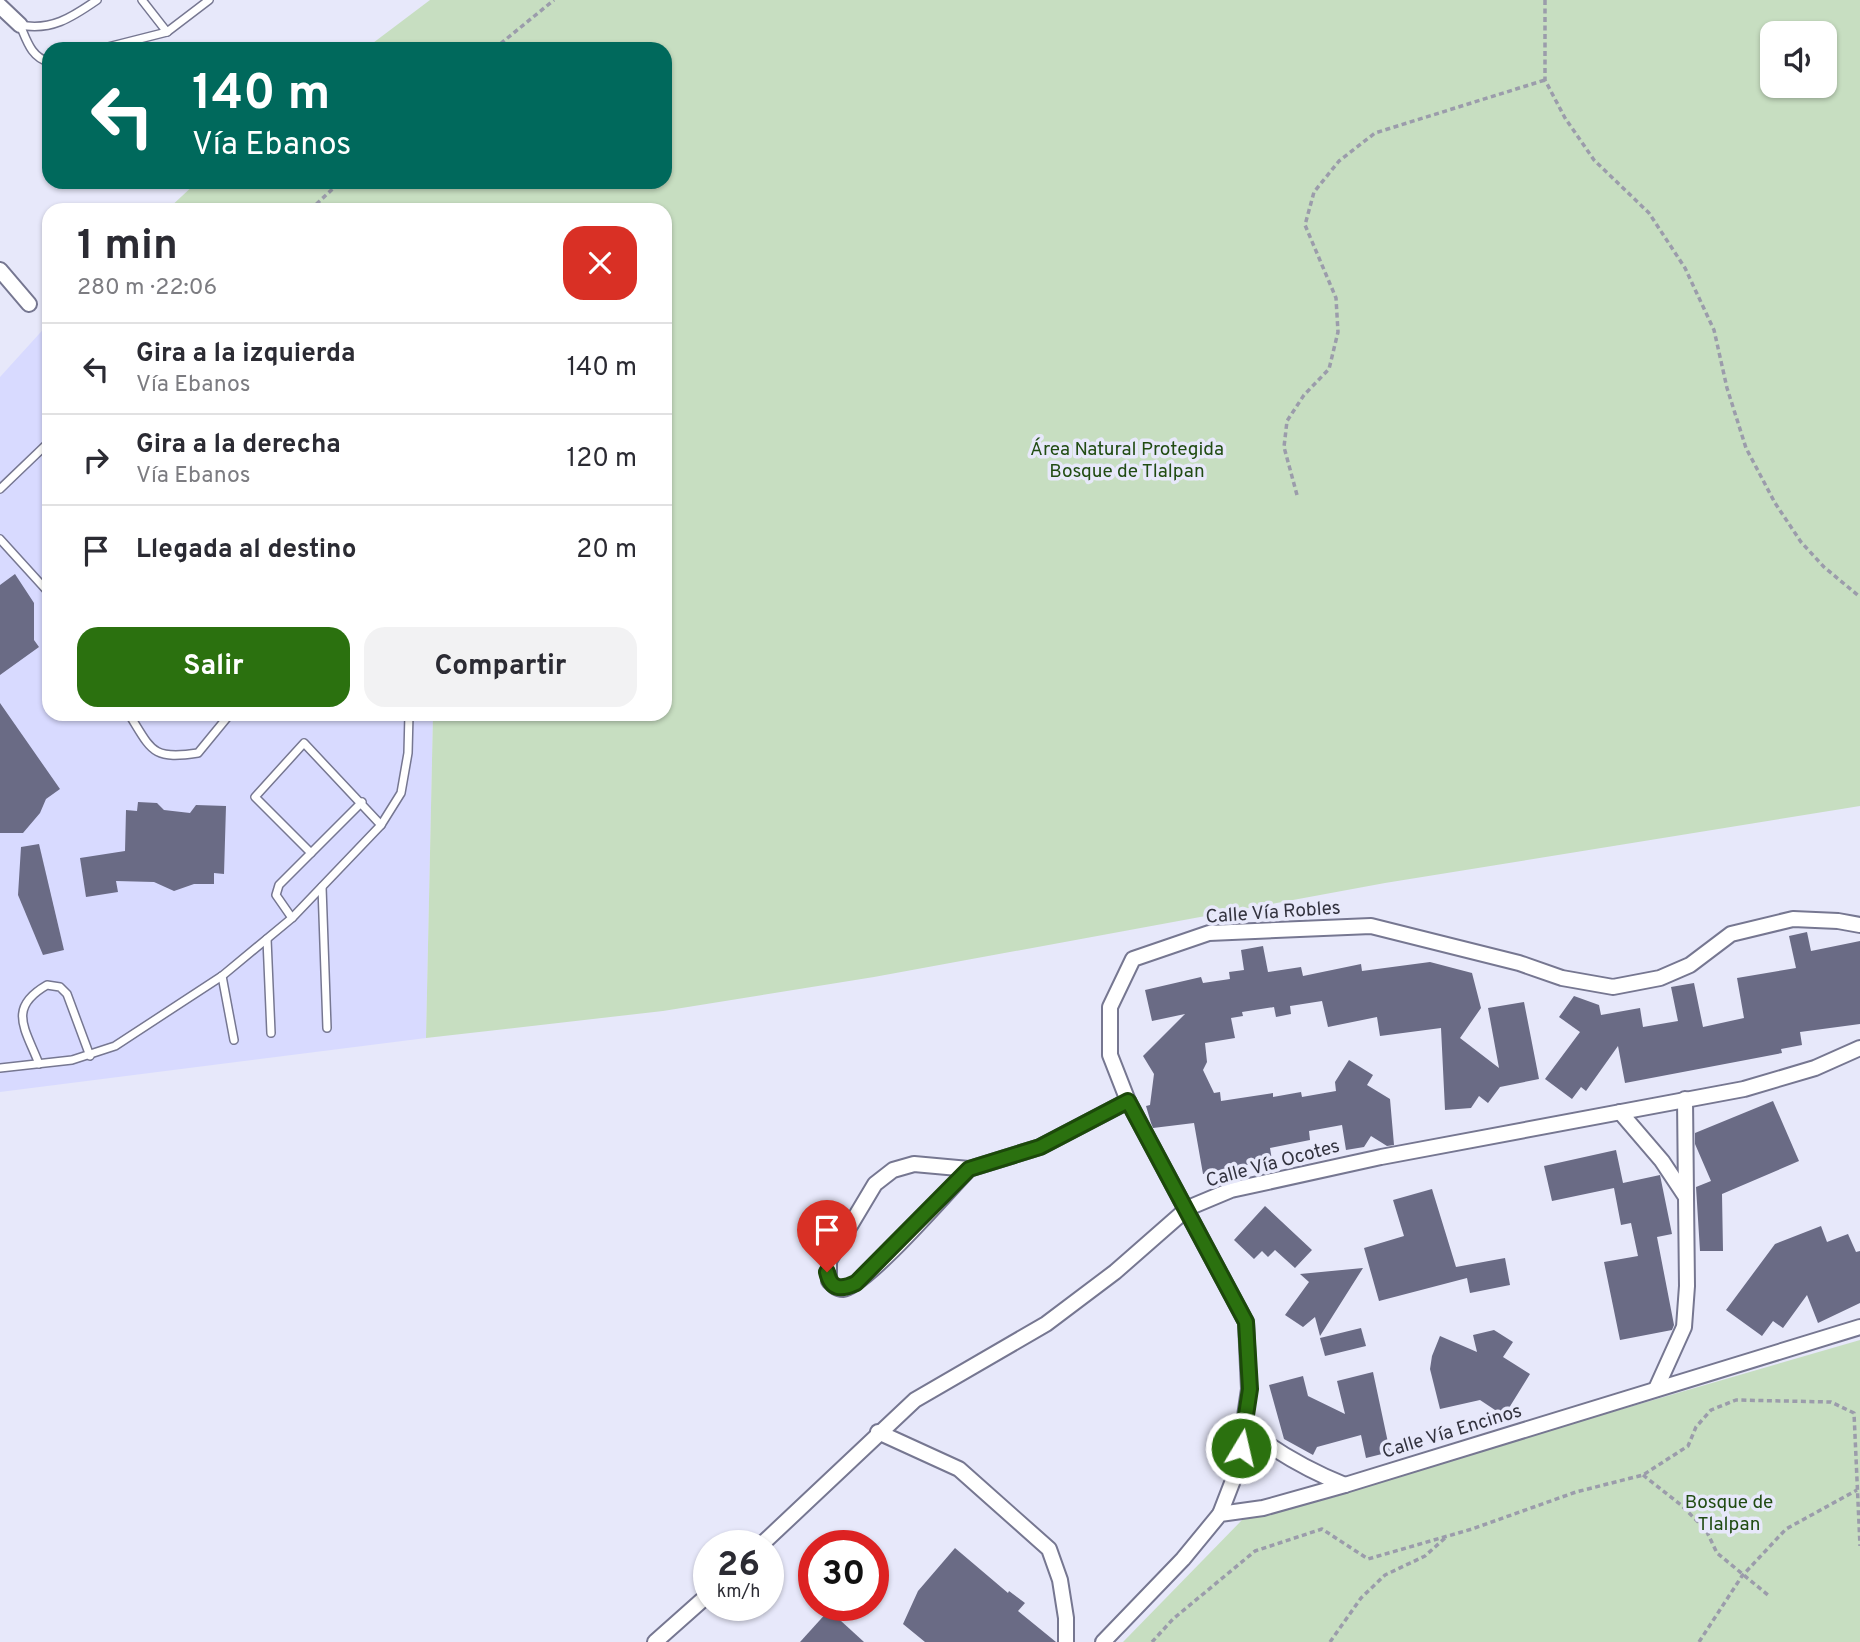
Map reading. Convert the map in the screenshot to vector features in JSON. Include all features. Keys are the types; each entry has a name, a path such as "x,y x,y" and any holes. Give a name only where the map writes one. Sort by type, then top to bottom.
{"street":[{"path":"0,6 20,25"},
{"path":"0,270 29,304"},
{"name":"Calle Vía Robles","path":"1220,1514 1237,1470 1250,1389 1246,1322 1188,1208 1128,1101 1110,1055 1110,1007 1133,959 1209,933 1371,926 1519,963 1562,978 1613,987 1660,978 1690,965 1731,934 1793,919 1860,925"},
{"name":"Calle Vía Ocotes","path":"777,1530 915,1400 1046,1324 1115,1272 1188,1208 1231,1190 1367,1160 1744,1089 1815,1068 1860,1048"},
{"path":"1656,1389 1684,1327 1687,1286 1685,1099"},
{"path":"969,1169 868,1275 845,1289 836,1288 829,1282 829,1261 875,1184 893,1170 914,1164 969,1169 1040,1147 1128,1101"},
{"path":"1620,1112 1662,1161 1686,1197"},
{"name":"Calle Vía Encinos","path":"1220,1514 1262,1508 1345,1485 1860,1327"},
{"path":"1244,1427 1286,1458 1345,1485"},
{"path":"878,1432 959,1469 1049,1549 1060,1580 1066,1618 1066,1642"},
{"path":"1102,1642 1183,1559 1220,1514"},
{"path":"655,1642 693,1608"}],"lane":[{"path":"20,25 39,29 56,25 97,0"},
{"path":"142,0 167,32"},
{"path":"128,42 167,32 209,0"},
{"path":"20,25 30,50 42,60"},
{"path":"0,489 42,449"},
{"path":"0,539 42,585"},
{"path":"134,721 151,749 171,757 198,753 224,721"},
{"path":"0,1068 90,1056 115,1046 222,976 292,918 381,825 401,793 408,753 409,721"},
{"path":"311,853 255,797 304,743 381,825"},
{"path":"292,918 276,895 279,885 362,802"},
{"path":"322,887 327,1028"},
{"path":"267,939 271,1033"},
{"path":"222,976 234,1040"},
{"path":"39,1064 21,1016 23,1004 30,995 47,985 60,987 67,994 90,1056"}],"path":[{"path":"503,42 554,0"},
{"path":"1545,0 1545,80 1565,118 1594,160 1649,213 1685,268 1714,330 1727,388 1746,448 1775,503 1801,542 1824,567 1860,597"},
{"path":"1297,495 1284,447 1287,421 1304,394 1329,369 1338,332 1336,298 1305,225 1314,192 1339,161 1375,134 1545,80"},
{"path":"318,203 332,189"},
{"path":"1152,1642 1173,1619 1255,1551 1322,1529 1368,1559 1576,1492 1643,1475 1688,1446 1696,1427 1711,1410 1736,1400 1831,1402 1854,1413 1858,1448 1860,1546"},
{"path":"1643,1475 1706,1530 1717,1553 1768,1595"},
{"path":"1699,1642 1742,1576 1786,1529 1857,1490"},
{"path":"1330,1642 1361,1598 1385,1575 1425,1556 1446,1536"}],"shaded area":[{"path":"42,331 42,721 433,721 426,1038 0,1092 0,377"}],"green space":[{"name":"Área Natural Protegida Bosque de Tlalpan","path":"430,0 1860,0 1860,806 1385,883 874,977 663,1011 426,1038 433,721 672,721 672,203 174,203 190,189 672,189 672,42 374,42"},
{"name":"Bosque de Tlalpan","path":"1860,1340 1860,1642 1123,1642 1243,1519"}],"building":[{"path":"15,574 34,603 34,640 39,647 0,675 0,585"},
{"path":"0,703 60,789 46,799 40,813 23,833 0,833"},
{"path":"138,802 157,803 164,810 190,813 196,805 226,806 224,874 214,873 214,884 194,884 174,891 154,882 116,881 118,892 86,897 80,858 125,851 126,810 137,811"},
{"path":"39,844 64,950 43,955 18,895 21,847"},
{"path":"1807,932 1811,951 1860,941 1860,1024 1800,1032 1802,1045 1781,1049 1782,1053 1625,1083 1618,1046 1586,1091 1581,1087 1572,1099 1545,1079 1580,1032 1559,1017 1574,996 1599,1005 1601,1015 1640,1008 1643,1027 1678,1021 1671,987 1694,983 1703,1027 1744,1018 1737,978 1796,968 1789,936"},
{"path":"1263,946 1268,972 1301,967 1303,976 1361,964 1362,971 1430,962 1472,973 1481,1008 1460,1038 1499,1068 1488,1008 1524,1002 1539,1079 1500,1087 1488,1103 1479,1096 1471,1108 1445,1110 1441,1028 1380,1036 1377,1017 1328,1027 1322,1001 1290,1006 1291,1014 1276,1017 1274,1007 1242,1012 1243,1016 1231,1018 1235,1038 1205,1043 1207,1062 1203,1070 1214,1093 1220,1092 1221,1101 1273,1093 1273,1097 1301,1092 1302,1097 1336,1091 1335,1082 1349,1060 1373,1075 1367,1085 1390,1099 1394,1145 1387,1146 1371,1136 1364,1147 1346,1150 1342,1125 1309,1131 1310,1140 1270,1148 1272,1160 1203,1174 1194,1123 1153,1128 1151,1123 1146,1106 1150,1105 1154,1074 1143,1056 1185,1014 1152,1021 1145,990 1201,977 1203,983 1230,979 1229,972 1244,970 1241,950"},
{"path":"1773,1101 1799,1161 1722,1194 1723,1251 1700,1251 1696,1187 1711,1181 1695,1144 1695,1133"},
{"path":"1616,1150 1623,1183 1660,1175 1672,1234 1657,1237 1674,1325 1672,1330 1620,1340 1604,1262 1638,1256 1631,1223 1621,1225 1614,1188 1552,1201 1544,1166"},
{"path":"1432,1189 1456,1267 1505,1258 1510,1285 1470,1293 1467,1278 1379,1301 1364,1248 1404,1236 1393,1200"},
{"path":"1265,1206 1312,1250 1295,1268 1275,1250 1268,1257 1262,1251 1254,1259 1234,1240"},
{"path":"1821,1226 1827,1242 1848,1234 1856,1252 1860,1251 1860,1303 1818,1323 1807,1295 1783,1328 1773,1321 1762,1336 1726,1310 1775,1244"},
{"path":"1363,1268 1320,1336 1315,1317 1303,1327 1285,1315 1309,1282 1300,1274"},
{"path":"1361,1328 1366,1346 1325,1356 1320,1338"},
{"path":"1494,1330 1513,1342 1503,1357 1530,1374 1504,1416 1480,1400 1440,1409 1430,1369 1440,1336 1477,1352 1473,1335"},
{"path":"1373,1372 1390,1452 1366,1458 1361,1435 1317,1447 1313,1455 1284,1439 1269,1385 1303,1376 1308,1396 1345,1414 1337,1381"},
{"path":"955,1548 1008,1593 1009,1591 1025,1603 1018,1611 1056,1642 925,1642 903,1624 918,1591"},
{"path":"819,1621 841,1621 864,1642 800,1642"}],"route":[{"path":"827,1272 829,1282 836,1288 845,1289 856,1283 868,1275 969,1169 1040,1147 1128,1101 1188,1208 1246,1322 1250,1389 1241,1448"}]}
